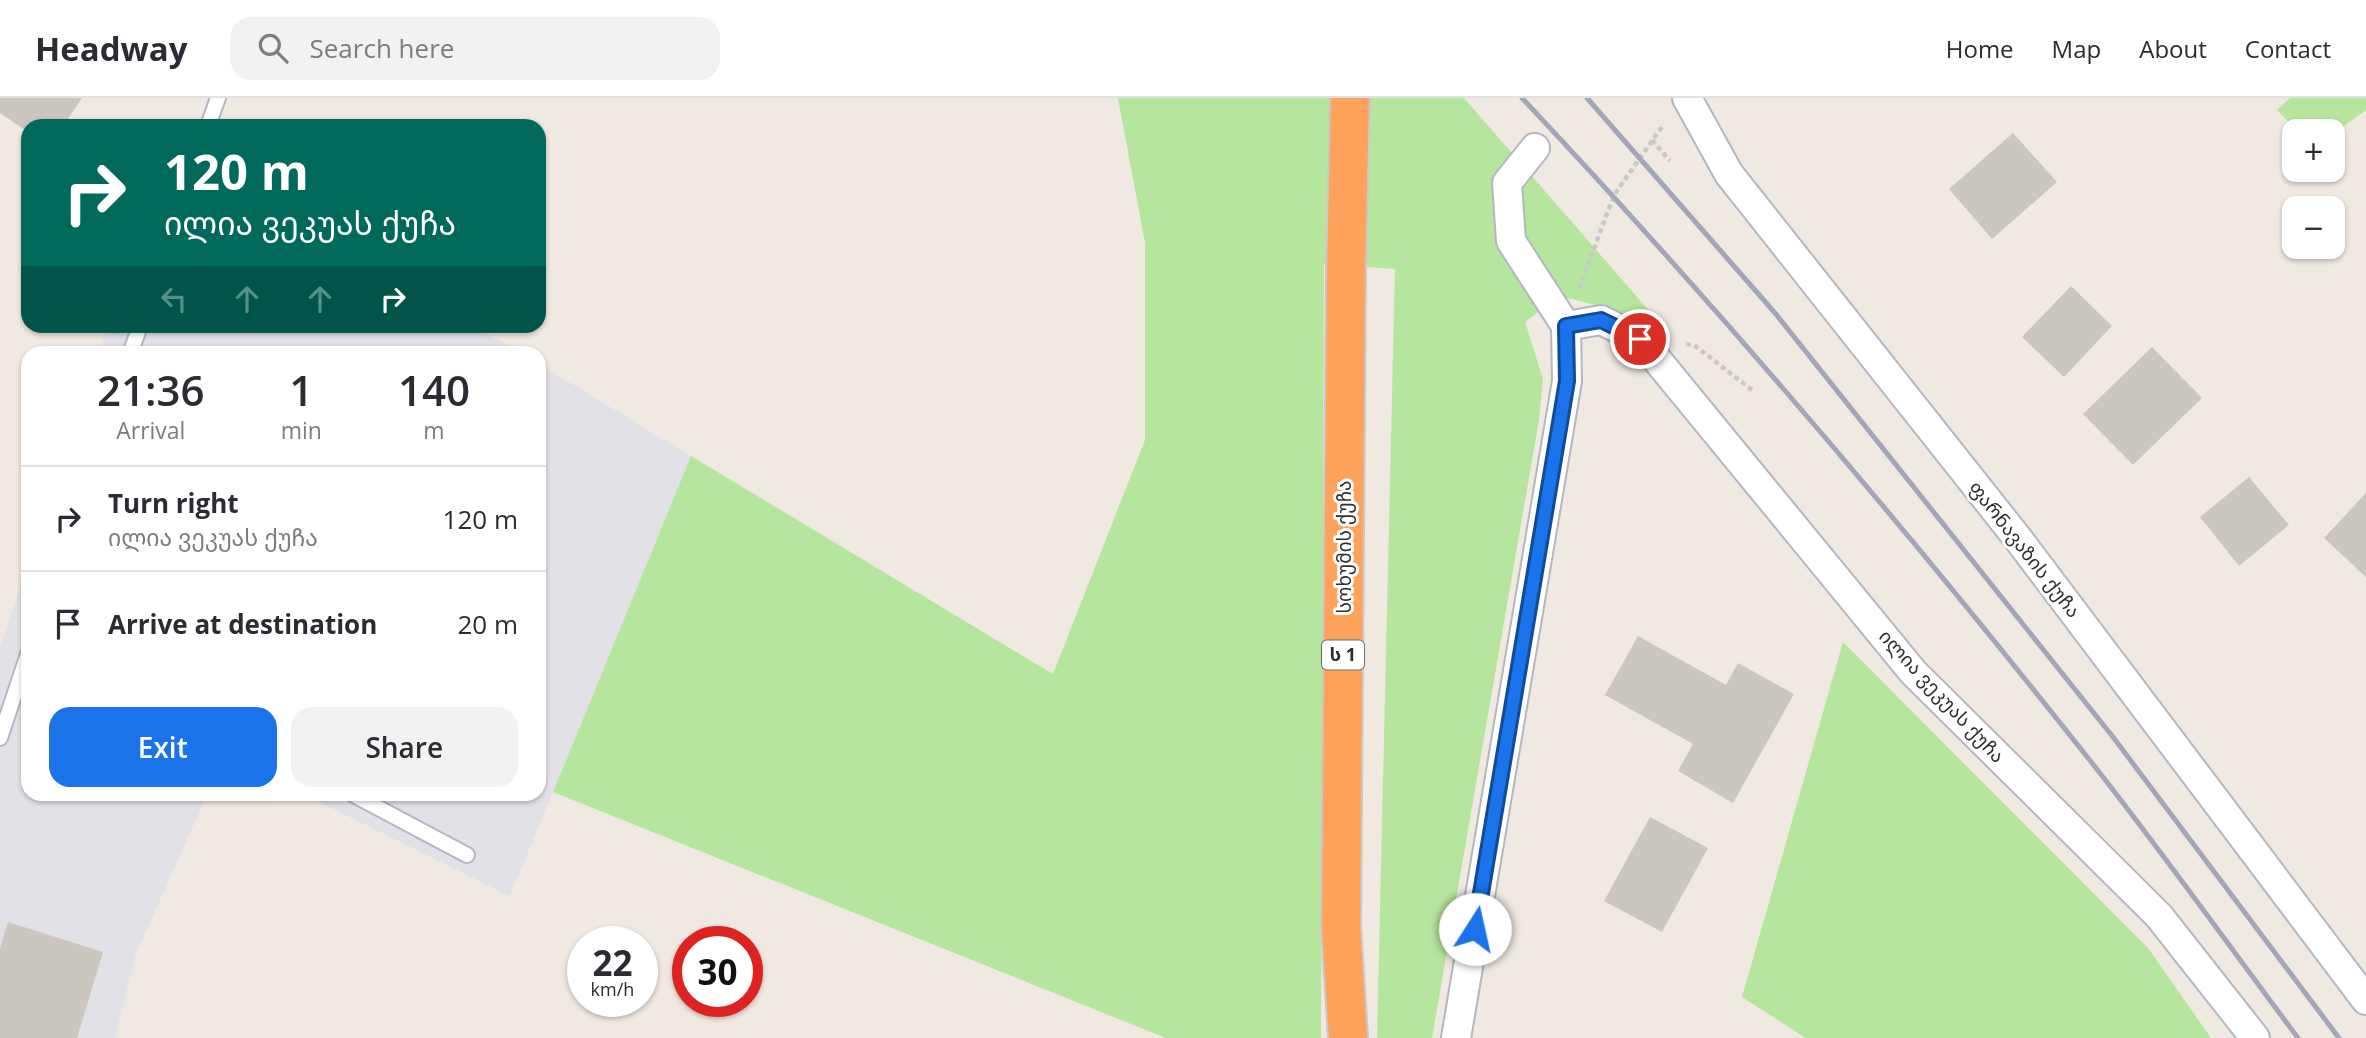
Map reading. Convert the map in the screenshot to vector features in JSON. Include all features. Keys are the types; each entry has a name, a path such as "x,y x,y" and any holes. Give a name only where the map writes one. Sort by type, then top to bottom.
{"highway":[{"name":"სოხუმის ქუჩა","path":"1348,1038 1341,927 1346,271 1350,98"}],"street":[{"name":"ფარნავაზის ქუჩა","path":"1686,98 1729,174 2019,540 2366,1000"},
{"path":"1456,1038 1567,381 1566,326 1511,241 1507,183 1535,148"},
{"name":"ილია ვეკუას ქუჩა","path":"1566,326 1601,320 1640,339 1913,671 2159,916 2255,1038"}],"lane":[{"path":"210,119 218,98"},
{"path":"0,738 4,713 21,671"},
{"path":"365,801 467,855"}],"path":[{"path":"1566,326 1614,195 1668,119"},
{"path":"1652,140 1670,161"},
{"path":"1640,339 1694,345 1752,390"}],"shaded area":[{"path":"106,333 486,333 509,346 102,346"},
{"path":"546,368 691,456 510,896 317,801 546,801"},
{"path":"21,585 21,801 204,801 136,954 115,1038 0,1038 0,648"}],"green space":[{"path":"1118,98 1464,98 1658,321 1560,296 1525,322 1543,379 1539,420 1432,1038 1377,1038 1395,269 1324,264 1321,1038 1166,1038 553,792 691,456 1053,674 1145,440 1145,243"},
{"path":"2290,98 2366,98 2366,110 2345,125 2345,119 2286,119 2277,110"},
{"path":"1843,642 2148,948 2211,1038 1806,1038 1742,997"}],"building":[{"path":"0,98 82,98 68,119 21,119 21,127 0,113"},
{"path":"2013,133 2057,182 1992,239 1949,189"},
{"path":"2071,286 2112,326 2064,377 2022,337"},
{"path":"2152,347 2202,398 2133,465 2083,414"},
{"path":"2249,477 2289,525 2239,566 2200,517"},
{"path":"2366,493 2366,577 2324,538"},
{"path":"1638,636 1726,685 1738,663 1794,694 1733,803 1678,771 1693,744 1605,695"},
{"path":"1650,817 1708,848 1662,932 1604,901"},
{"path":"8,922 103,952 77,1038 0,1038 0,948"}],"railway":[{"path":"1522,98 1743,342 1955,592 2118,797 2298,1038"},
{"path":"1587,98 1775,313 2113,737 2339,1038"}],"route":[{"path":"1475,929 1567,381 1566,326 1601,320 1640,339"}]}
